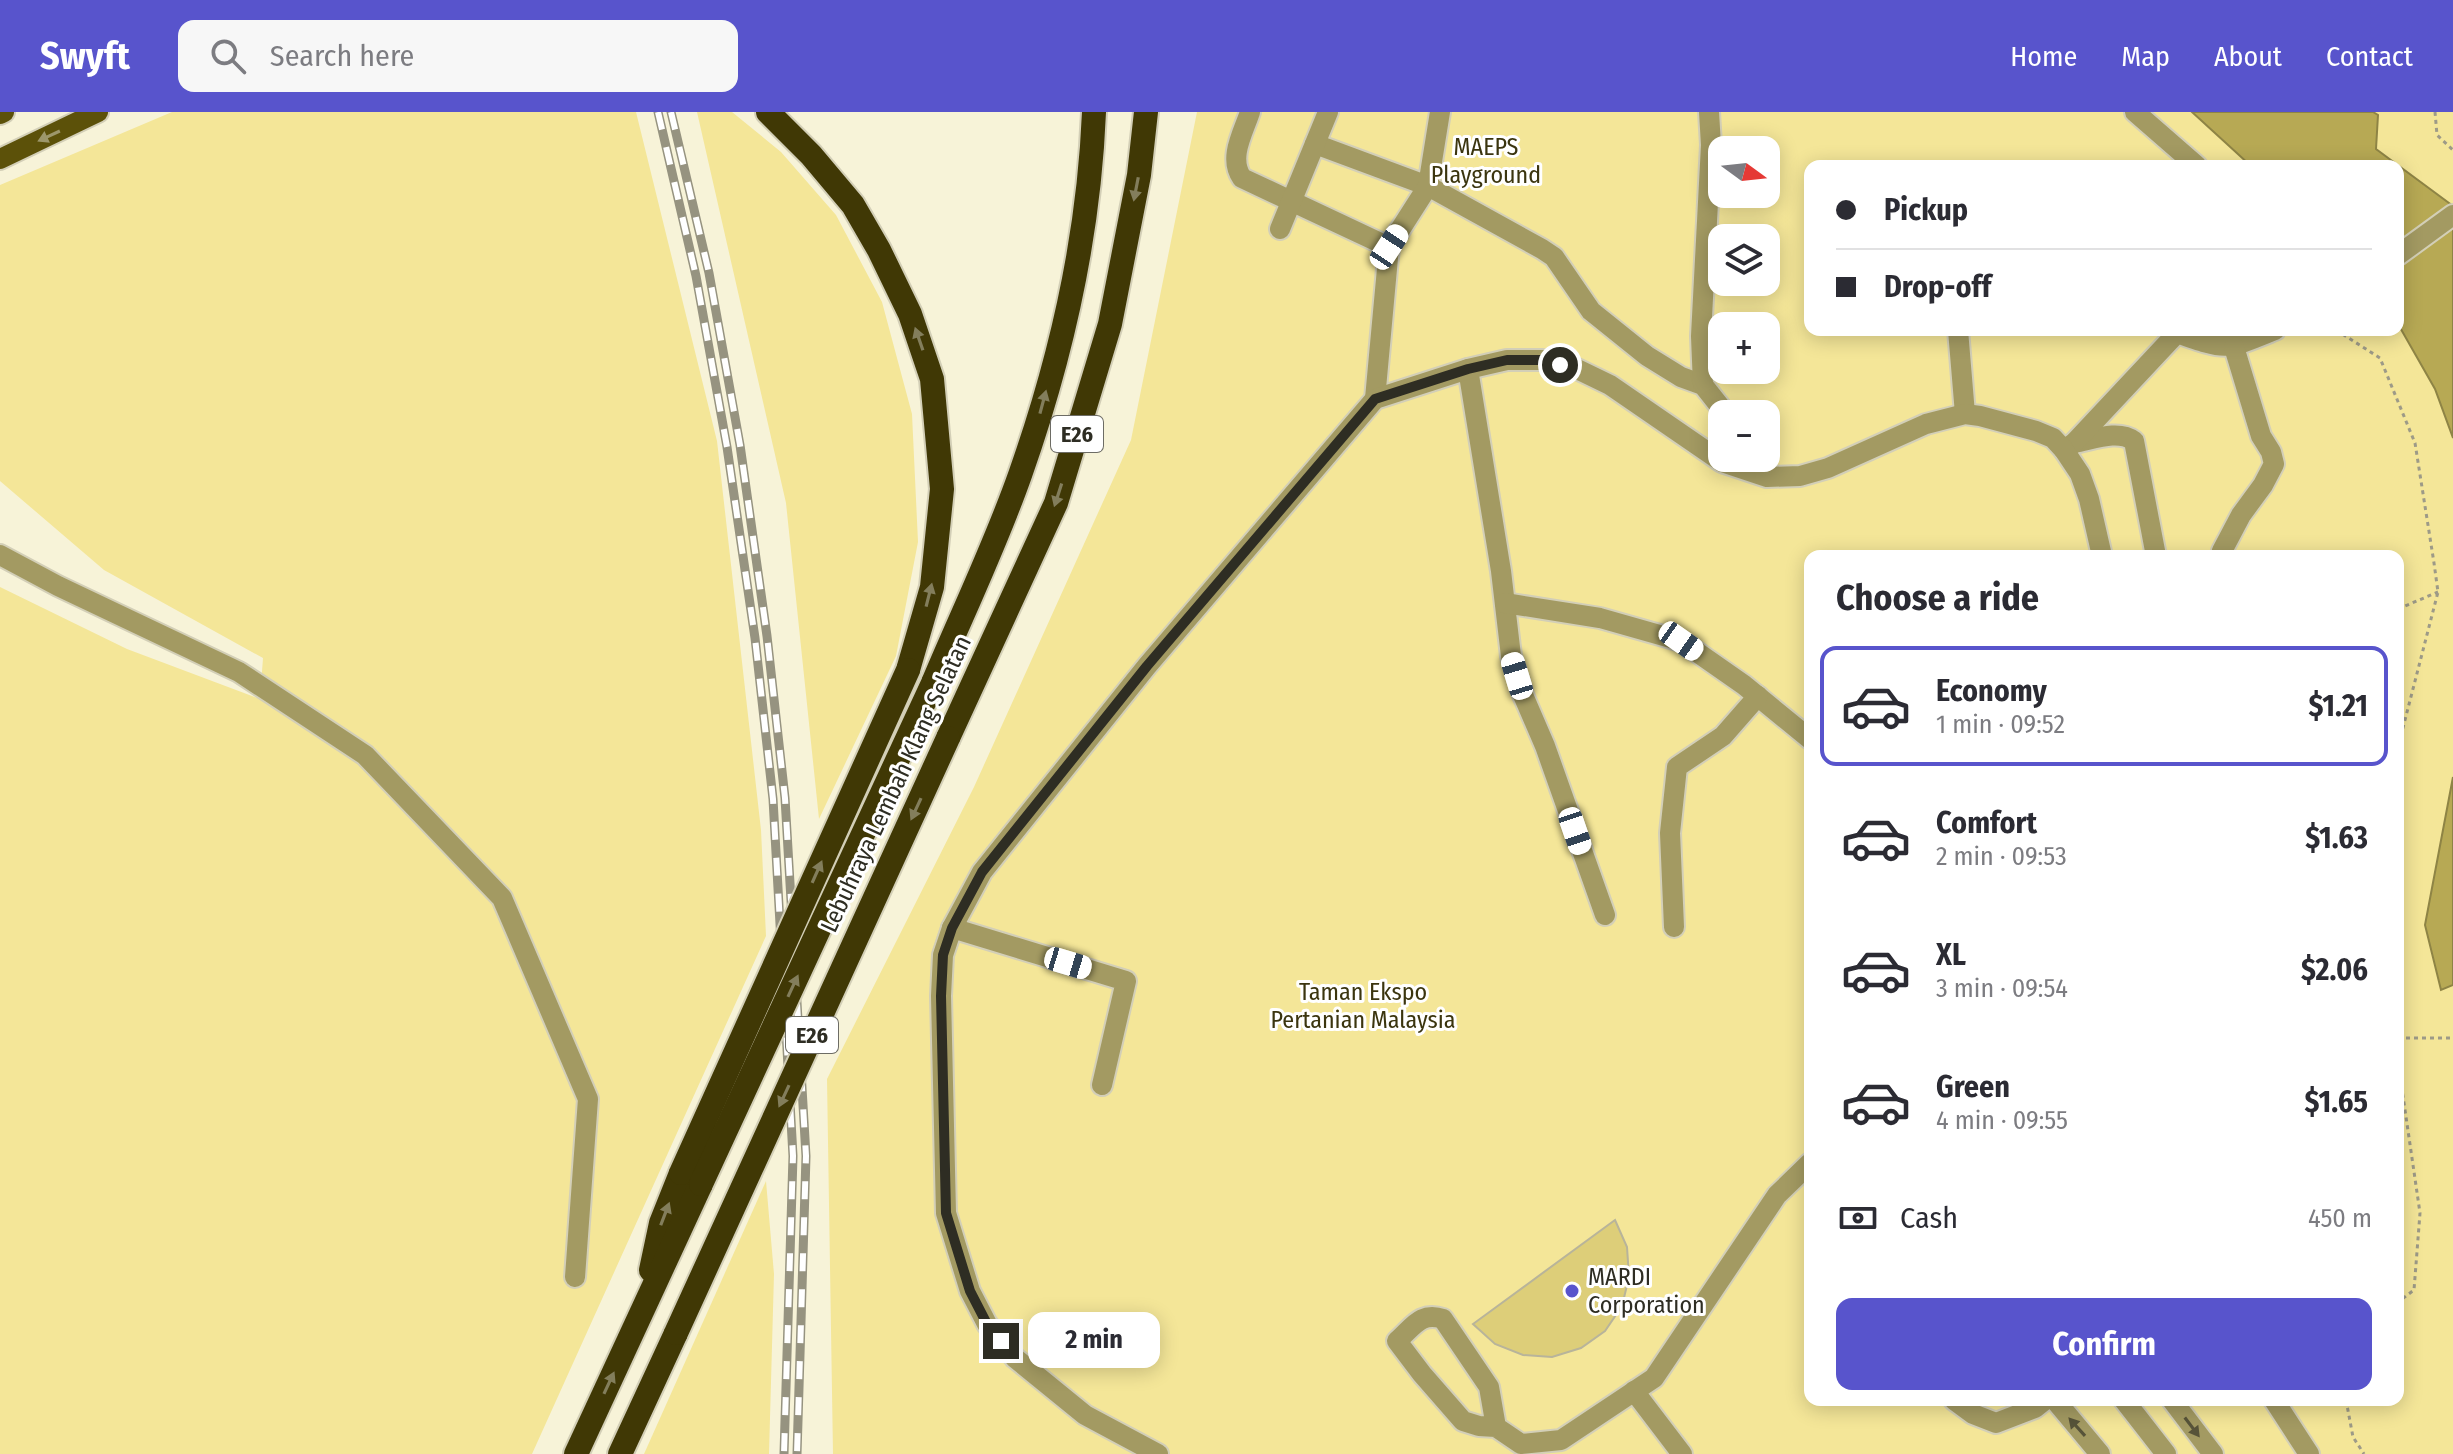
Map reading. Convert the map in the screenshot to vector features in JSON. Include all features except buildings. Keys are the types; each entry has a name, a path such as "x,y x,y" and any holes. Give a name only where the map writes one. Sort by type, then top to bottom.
{"highway":[{"path":"691,1178 908,670 932,587 942,489 932,379 910,314 853,205 811,155 768,112"},
{"name":"Lebuhraya Lembah Klang Selatan","path":"576,1454 642,1311 691,1178 933,683 1018,479 1067,316 1077,268 1094,112"},
{"name":"Lebuhraya Lembah Klang Selatan","path":"620,1454 1056,503 1110,324 1139,175 1146,112"}],"main road":[{"path":"0,159 98,112"}],"street":[{"path":"1250,112 1234,160 1242,178 1389,247"},
{"path":"1280,229 1328,112"},
{"path":"1375,399 1389,247 1428,186 1440,112"},
{"path":"1703,385 1701,336 1711,145 1709,112"},
{"path":"2135,112 2190,160"},
{"path":"1315,144 1428,186 1554,257 1591,311 1647,356 1681,377 1703,385 1715,400"},
{"path":"2404,251 2453,215"},
{"path":"1958,336 1965,414"},
{"path":"2069,447 2172,336"},
{"path":"2190,336 2217,347 2234,347 2261,336"},
{"path":"2223,550 2274,464 2261,436 2234,347"},
{"path":"1158,1454 1085,1415 1015,1358 987,1324 970,1291 946,1213 941,996 943,955 952,928 982,872 1127,690 1375,399 1468,369 1507,360 1543,360 1577,369 1610,385 1722,462 1767,477 1800,476 1828,468 1926,424 1965,414 2036,431 2069,447 2089,499 2101,550"},
{"path":"1468,369 1511,656 1605,915"},
{"path":"2069,447 2117,435 2126,435 2134,441 2155,550"},
{"path":"1765,472 1767,477"},
{"path":"0,555 239,672 365,755 502,898 588,1099 575,1277"},
{"path":"1505,603 1600,618 1681,641 1758,696 1804,734"},
{"path":"1674,927 1670,833 1677,767 1723,736 1758,696"},
{"path":"952,928 1126,981 1102,1085"},
{"path":"1496,1427 1489,1387 1443,1319 1424,1316 1397,1341 1463,1421 1496,1427 1521,1444 1561,1440 1654,1378 1777,1195 1804,1169"},
{"path":"1634,1391 1682,1454"},
{"path":"1962,1406 1996,1423 2038,1406"},
{"path":"2060,1406 2100,1454"},
{"path":"2129,1406 2166,1454"},
{"path":"2177,1406 2213,1454"},
{"path":"2278,1406 2309,1454"}],"path":[{"path":"2435,112 2437,135 2453,150"},
{"path":"2345,336 2380,358 2415,443 2438,592 2404,724"},
{"path":"2404,606 2438,592"},
{"path":"2404,1038 2453,1038"},
{"path":"2404,1103 2420,1213 2414,1290 2404,1298"},
{"path":"2347,1406 2353,1437 2364,1454"}],"green space":[{"path":"172,112 636,112 717,441 761,830 766,936 532,1454 0,1454 0,587 127,649 260,699 263,658 104,570 0,481 0,185"},
{"path":"697,112 732,112 781,152 836,215 882,302 912,414 918,542 896,656 819,819 786,503"},
{"name":"Taman Ekspo Pertanian Malaysia","path":"1197,112 2453,112 2453,1454 833,1454 827,1079 974,787 1131,440"},
{"path":"766,1181 774,1274 769,1454 644,1454"}],"shaded area":[{"path":"2192,112 2373,112 2378,115 2376,149 2391,160 2244,160"},
{"path":"2404,170 2453,206 2453,438 2435,389 2404,335"},
{"path":"2453,777 2453,985 2441,990 2425,925"}],"railway":[{"path":"658,112 696,276 727,447 755,638 773,799 793,1156 784,1454"},
{"path":"671,112 709,273 740,445 767,636 785,798 806,1156 797,1454"}],"place":[{"name":"MARDI Corporation","path":"1572,1291"}],"route":[{"path":"1001,1341 987,1324 970,1291 946,1213 941,996 943,955 965,900 982,872 1147,666 1375,399 1468,369 1507,360 1543,360 1560,365"}],"park label":[{"name":"MAEPS Playground","path":"1486,161"}]}
